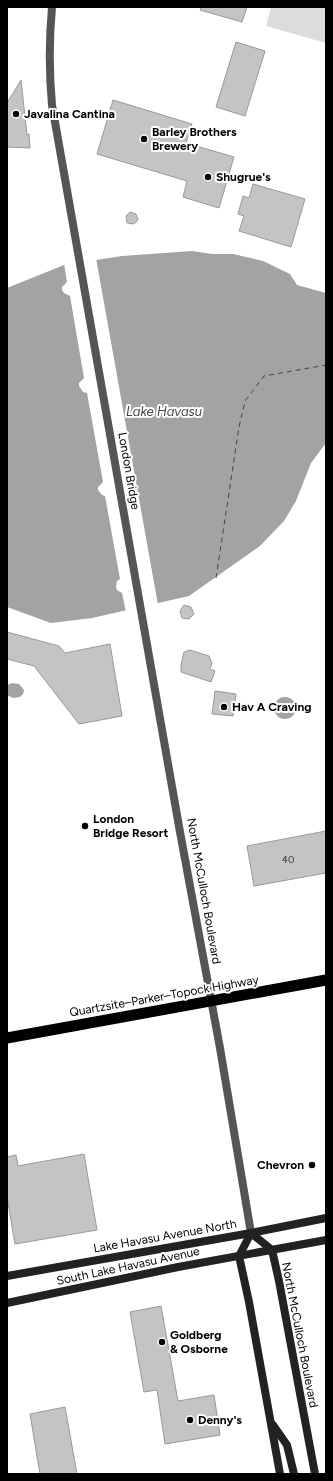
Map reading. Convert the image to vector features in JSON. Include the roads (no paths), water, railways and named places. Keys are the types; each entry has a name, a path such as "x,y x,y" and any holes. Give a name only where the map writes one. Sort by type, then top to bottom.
{"highway":[{"name":"Quartzsite–Parker–Topock Highway","path":"7,1038 326,980"}],"main road":[{"name":"Lake Havasu Avenue North","path":"7,1276 251,1233 326,1218"},
{"name":"North McCulloch Boulevard","path":"251,1233 272,1250 314,1474"},
{"path":"251,1233 239,1256 249,1302 280,1474"},
{"path":"272,1250 326,1240"},
{"name":"South Lake Havasu Avenue","path":"7,1303 178,1267 272,1250"},
{"path":"271,1423 287,1445 294,1474"}],"street":[{"name":"London Bridge","path":"52,7 49,36 49,70 52,105 161,719"},
{"name":"North McCulloch Boulevard","path":"161,719 180,832 220,1048 251,1233"}],"water":[{"name":"Lake Havasu","path":"192,251 212,254 233,254 263,261 290,274 297,285 326,293 326,443 311,463 296,501 284,521 260,546 189,596 92,618 51,623 7,607 7,288 64,265 122,256"},
{"path":"12,683 19,684 24,690 20,697 13,698 7,695 7,685"},
{"path":"281,697 289,697 296,704 296,712 289,719 281,719 274,712 274,704"}],"place":[{"name":"Javalina Cantina","path":"16,114"},
{"name":"Barley Brothers Brewery","path":"144,139"},
{"name":"Shugrue's","path":"208,177"},
{"name":"Hav A Craving","path":"224,707"},
{"name":"London Bridge Resort","path":"85,826"},
{"name":"Chevron","path":"312,1165"},
{"name":"Goldberg & Osborne","path":"162,1342"},
{"name":"Denny's","path":"190,1420"}]}
